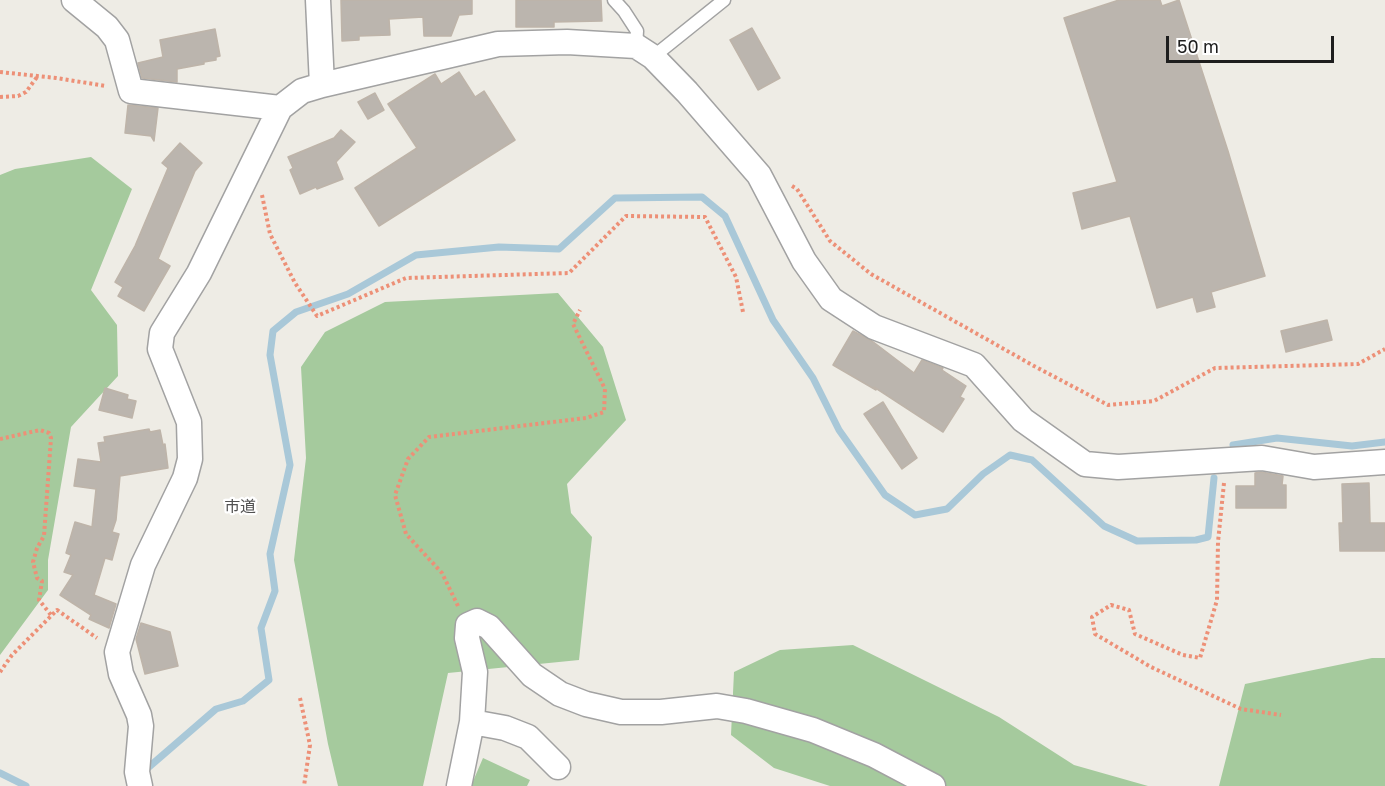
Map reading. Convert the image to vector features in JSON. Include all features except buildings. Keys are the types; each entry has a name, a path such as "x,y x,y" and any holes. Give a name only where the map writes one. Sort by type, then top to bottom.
{"street":[{"path":"74,0 107,27 117,40 131,90 280,108"},
{"path":"318,0 322,85"},
{"path":"139,779 141,726 121,674 117,652 143,565 185,477 190,459 189,422 159,349 162,333 199,273 248,169 280,108 302,91 322,85 498,44 567,42 645,51 687,92 759,175 804,261 831,299 874,327 974,365 1023,420 1085,464 1118,467 1262,458 1314,467 1385,462"},
{"path":"459,786 472,722 475,672 467,638 468,625 477,621 489,627 532,675 560,694 586,704 621,712 661,712 717,706 746,711 833,738 874,755 933,786"},
{"path":"472,722 505,728 528,737 558,767"}],"lane":[{"path":"614,0 624,10 638,32 645,51 724,0"}],"path":[{"path":"0,72 131,90"},
{"path":"0,97 18,96 26,92 37,77"},
{"path":"248,169 259,178 270,234 295,283 317,316 406,278 569,273 627,216 705,217 736,277 743,312"},
{"path":"759,175 769,174 797,189 830,241 871,274 1108,405 1154,401 1215,368 1358,364 1385,349"},
{"path":"468,625 442,573 405,534 395,495 408,459 429,437 586,418 604,412 605,389 573,324 580,310"},
{"path":"0,439 40,430 49,433 51,438 44,536 33,562 37,578 42,581 39,600 51,615"},
{"path":"1226,461 1218,542 1217,600 1200,658 1183,655 1135,634 1129,610 1112,604 1092,617 1095,634 1151,667 1241,710 1281,716"},
{"path":"0,672 12,655 57,610 117,652"},
{"path":"300,698 310,745 304,786"}],"green space":[{"path":"91,157 132,189 91,290 117,325 118,376 71,427 48,560 48,590 0,655 0,175 15,169"},
{"path":"558,293 603,347 626,420 567,484 571,513 592,537 579,660 448,673 423,786 338,786 294,560 306,458 301,367 325,332 385,302"},
{"path":"853,645 999,717 1074,765 1148,786 830,786 774,768 731,735 734,672 780,650"},
{"path":"1372,658 1385,658 1385,786 1219,786 1245,684"},
{"path":"483,758 530,780 527,786 471,786"}],"waterway":[{"path":"142,773 216,709 243,701 269,680 261,628 275,591 270,554 290,465 270,355 273,331 296,312 348,294 416,255 499,247 559,249 615,198 702,197 725,216 773,320 813,378 839,430 885,495 915,515 947,509 983,474 1010,455 1032,460 1104,526 1137,541 1196,540 1208,537 1214,478"},
{"path":"1233,445 1277,438 1352,446 1385,442"},
{"path":"0,773 26,786"}],"district":[{"name":"市道","path":"240,507"}]}
